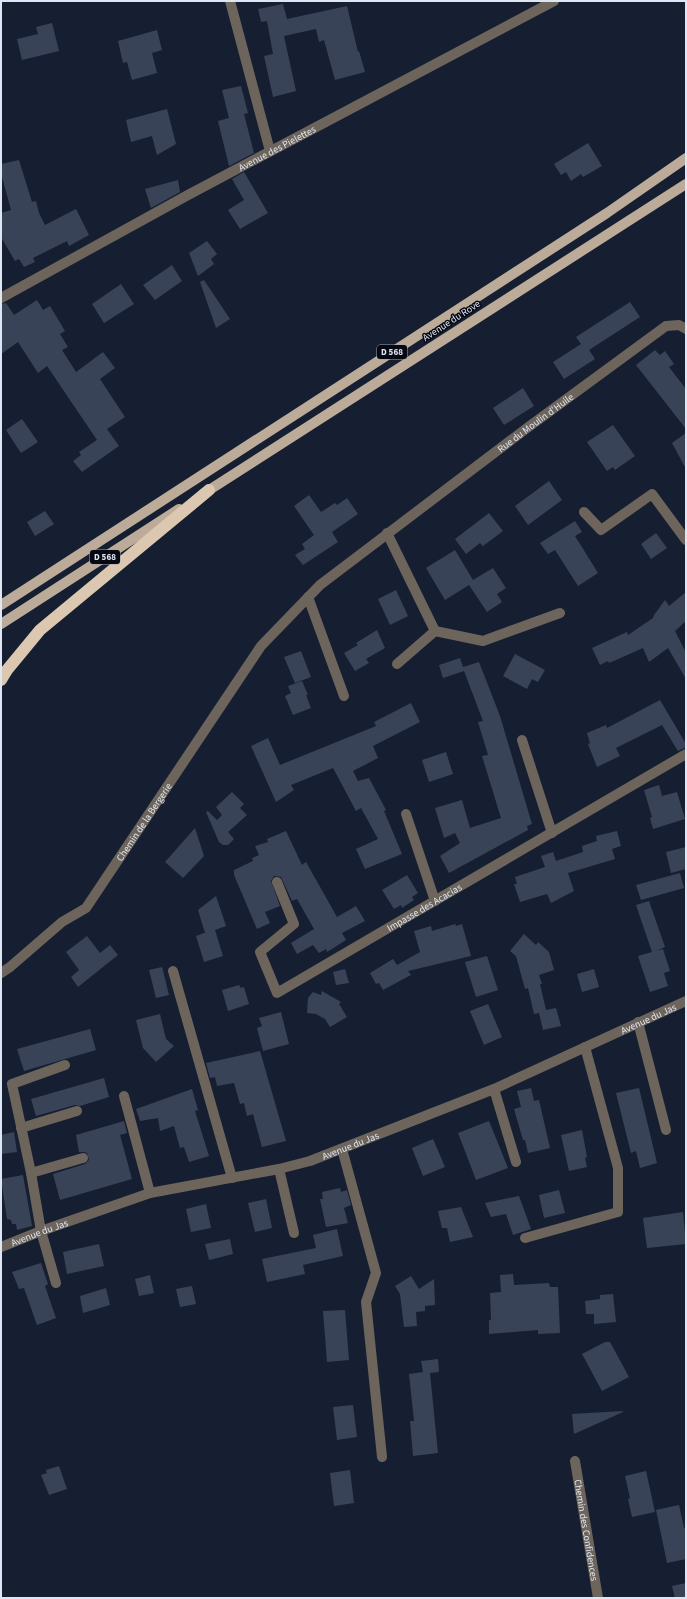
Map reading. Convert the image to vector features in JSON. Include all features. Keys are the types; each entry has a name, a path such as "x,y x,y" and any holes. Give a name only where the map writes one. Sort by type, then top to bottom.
{"highway":[{"path":"1,680 7,670 40,630 209,490"}],"main road":[{"name":"D 568","path":"1,605 580,230 686,158"},
{"name":"Avenue du Rove","path":"209,490 686,184"},
{"name":"D 568","path":"1,624 209,490"}],"street":[{"path":"230,1 270,151"},
{"name":"Avenue des Pielettes","path":"1,298 188,195 554,1"},
{"name":"Rue du Moulin d'Huile","path":"308,597 320,584 387,533 666,326 679,325 686,329"},
{"path":"584,512 601,530 652,494 686,540"},
{"path":"387,533 435,631"},
{"path":"308,597 344,696"},
{"name":"Chemin de la Bergerie","path":"1,973 62,922 86,908 261,646 308,597"},
{"path":"435,631 483,641 560,613"},
{"path":"397,664 435,631"},
{"path":"522,740 552,833"},
{"name":"Impasse des Acacias","path":"277,882 294,924 260,952 277,993 686,754"},
{"path":"406,814 435,901"},
{"path":"173,971 232,1178"},
{"name":"Avenue du Jas","path":"1,1247 40,1231 150,1193 278,1169 342,1149 494,1089 686,1001"},
{"path":"638,1022 666,1130"},
{"path":"525,1238 618,1212 618,1168 585,1047"},
{"path":"56,1284 40,1231 31,1173 12,1084 65,1065"},
{"path":"494,1089 516,1162"},
{"path":"124,1096 150,1193"},
{"path":"21,1128 77,1111"},
{"path":"342,1149 376,1273 366,1302 382,1457"},
{"path":"31,1173 83,1158"},
{"path":"278,1169 294,1233"},
{"name":"Chemin des Confidences","path":"575,1461 598,1598"}],"building":[{"path":"283,4 287,19 347,6 358,52 359,51 365,72 335,80 324,40 319,42 316,29 284,36 296,91 273,97 264,56 273,54 267,21 261,22 258,9"},
{"path":"52,23 59,51 22,60 17,39 38,34 36,27"},
{"path":"157,30 162,50 152,53 157,73 132,80 127,62 123,63 118,41"},
{"path":"241,86 248,113 244,114 254,153 229,166 218,121 229,118 222,90"},
{"path":"167,109 176,144 157,155 152,136 131,142 126,120"},
{"path":"588,143 602,166 583,177 581,174 571,181 566,172 561,175 554,164"},
{"path":"19,160 32,202 36,201 39,213 45,225 76,209 89,235 69,246 67,241 33,258 35,262 24,267 19,259 15,261 1,237 1,213 11,210 1,173 1,164"},
{"path":"244,172 268,213 240,229 228,210 244,200 232,179"},
{"path":"178,180 180,192 151,208 145,189"},
{"path":"207,241 217,254 211,259 214,264 198,276 189,253"},
{"path":"172,265 182,281 155,300 143,285"},
{"path":"204,280 230,319 216,328 200,282"},
{"path":"121,284 134,304 104,323 92,304"},
{"path":"37,300 43,310 50,306 65,331 60,334 68,347 62,350 76,372 103,352 115,368 100,379 125,417 107,429 119,446 82,472 73,461 81,455 79,452 97,440 47,366 38,373 18,342 1,354 1,304 6,303 14,315"},
{"path":"630,302 640,317 589,350 595,359 564,379 553,362 581,344 576,337"},
{"path":"655,350 660,355 665,351 674,364 669,367 686,389 686,429 636,365"},
{"path":"523,388 534,406 504,425 493,408"},
{"path":"22,419 38,442 21,453 6,430"},
{"path":"613,425 635,456 615,470 613,467 607,471 587,442"},
{"path":"686,433 686,469 672,443"},
{"path":"549,481 562,500 528,525 515,506"},
{"path":"309,495 321,512 335,503 337,505 347,498 358,514 332,532 338,542 303,565 295,555 305,549 302,544 314,535 294,506"},
{"path":"45,511 54,524 35,536 27,522"},
{"path":"489,513 503,531 483,546 480,543 466,554 455,539"},
{"path":"575,521 582,532 575,536 598,573 578,586 555,550 548,554 540,543"},
{"path":"656,533 667,548 651,559 641,544"},
{"path":"455,550 473,580 493,568 506,588 497,594 502,602 487,612 469,585 445,600 426,568"},
{"path":"396,590 408,616 390,625 378,599"},
{"path":"686,592 686,621 675,631 686,653 686,679 668,648 649,662 643,648 609,663 608,661 600,665 592,648 627,632 628,635 653,618 665,600 669,606"},
{"path":"377,630 385,648 366,659 369,663 355,671 344,653 358,645 356,643"},
{"path":"301,651 311,677 295,683 284,657"},
{"path":"515,654 545,670 538,682 532,679 527,689 503,676"},
{"path":"460,658 463,667 479,662 500,716 532,824 527,826 528,830 449,873 440,856 460,843 455,833 444,838 435,808 462,800 470,828 501,818 482,756 488,755 478,722 483,721 464,671 443,678 439,665"},
{"path":"302,681 308,695 306,695 311,708 293,715 285,696 291,693 288,686"},
{"path":"660,700 686,744 686,747 678,751 662,725 616,748 620,756 597,767 588,744 590,743 587,733 606,725 607,728"},
{"path":"411,703 420,722 373,746 378,758 353,771 358,781 369,778 386,810 384,811 402,854 365,869 356,849 378,839 361,808 356,811 333,768 291,785 294,790 276,802 251,746 268,738 280,765 376,726 374,722"},
{"path":"446,752 453,774 429,782 422,760"},
{"path":"659,785 662,796 677,792 685,819 653,829 650,818 652,817 644,790"},
{"path":"232,792 244,804 240,808 247,815 228,832 234,839 228,845 223,845 219,842 206,812 208,811 217,820 222,815 216,807"},
{"path":"195,828 204,856 183,878 165,862"},
{"path":"286,831 302,865 306,862 337,917 356,906 365,921 342,933 346,940 327,952 326,949 319,953 313,945 297,954 291,943 314,929 297,899 292,901 281,877 274,876 271,881 280,906 265,912 270,923 257,929 234,875 234,870 253,861 252,858 259,855 255,846 268,842 267,839"},
{"path":"617,831 621,846 612,849 615,859 568,873 574,891 551,903 547,894 520,902 514,884 517,884 515,877 545,867 541,856 553,852 556,861 583,852 582,846 597,841 596,836"},
{"path":"686,847 686,869 671,873 666,852"},
{"path":"680,873 684,888 641,900 636,885"},
{"path":"407,875 418,893 412,897 414,900 402,908 401,905 394,909 382,890"},
{"path":"216,896 226,926 215,930 223,956 204,962 196,936 205,933 198,910"},
{"path":"649,901 665,947 656,951 663,949 670,971 664,973 668,986 650,992 638,956 652,952 636,905"},
{"path":"455,924 456,926 462,924 471,956 408,971 411,975 383,990 379,983 376,984 370,973 393,959 397,965 420,952 414,931 431,926 432,931"},
{"path":"524,934 536,945 538,942 549,952 554,970 539,975 542,984 540,984 546,1010 556,1008 561,1026 543,1030 539,1013 534,1014 528,988 525,989 516,956 510,951"},
{"path":"87,936 100,953 110,945 118,955 78,987 71,977 79,970 66,952"},
{"path":"487,956 498,990 476,997 465,962"},
{"path":"162,967 169,995 156,998 149,970"},
{"path":"345,969 349,983 336,985 333,972"},
{"path":"594,969 599,987 582,992 577,974"},
{"path":"239,985 241,988 244,987 249,1004 228,1011 222,990"},
{"path":"322,991 341,1002 339,1004 347,1017 330,1027 325,1019 316,1014 307,1013 308,998 313,992 321,995"},
{"path":"488,1004 502,1037 484,1045 470,1011"},
{"path":"281,1012 289,1044 263,1051 257,1028 262,1026 259,1018"},
{"path":"160,1014 166,1039 174,1046 156,1062 143,1048 136,1020"},
{"path":"90,1029 96,1050 24,1071 17,1049"},
{"path":"260,1051 286,1141 262,1147 253,1114 247,1116 244,1103 240,1104 234,1083 217,1086 215,1077 210,1078 206,1063"},
{"path":"104,1078 109,1097 80,1106 75,1105 36,1116 31,1099"},
{"path":"531,1088 534,1101 539,1100 550,1148 528,1153 514,1109 521,1107 517,1091"},
{"path":"639,1088 657,1163 640,1168 636,1151 631,1153 616,1093"},
{"path":"192,1089 198,1110 195,1111 209,1156 189,1162 184,1147 180,1148 174,1126 160,1131 158,1118 140,1121 136,1109"},
{"path":"124,1121 127,1133 120,1135 132,1179 60,1200 53,1174 85,1164 89,1160 87,1153 79,1152 76,1135"},
{"path":"489,1121 508,1168 476,1180 458,1133"},
{"path":"582,1130 587,1157 585,1158 587,1167 569,1171 561,1135"},
{"path":"14,1132 17,1152 1,1154 1,1135"},
{"path":"433,1139 445,1167 423,1176 412,1148"},
{"path":"23,1175 32,1226 17,1230 16,1224 12,1224 11,1220 7,1219 1,1179"},
{"path":"340,1188 341,1192 347,1190 351,1205 344,1208 348,1223 326,1227 320,1199 323,1199 322,1192"},
{"path":"559,1190 565,1213 544,1218 539,1195"},
{"path":"519,1196 531,1229 513,1235 506,1214 491,1217 485,1203"},
{"path":"266,1199 272,1228 255,1232 248,1203"},
{"path":"206,1204 211,1228 191,1232 186,1209"},
{"path":"461,1207 473,1237 450,1242 447,1228 442,1228 438,1211"},
{"path":"683,1212 686,1244 647,1248 643,1218"},
{"path":"337,1229 343,1256 303,1265 305,1274 267,1282 262,1259 316,1248 313,1235"},
{"path":"230,1239 233,1254 209,1260 205,1244"},
{"path":"99,1244 104,1266 67,1274 63,1252"},
{"path":"41,1263 48,1284 45,1286 56,1318 37,1325 24,1288 19,1289 12,1272"},
{"path":"513,1274 514,1285 549,1283 550,1287 558,1287 560,1333 538,1334 538,1330 489,1334 489,1320 491,1320 490,1293 501,1292 500,1275"},
{"path":"150,1275 154,1293 139,1296 135,1279"},
{"path":"411,1276 419,1289 434,1279 435,1305 425,1306 425,1311 416,1312 417,1326 404,1327 400,1294 395,1286"},
{"path":"192,1286 196,1304 180,1307 176,1289"},
{"path":"106,1288 110,1305 83,1313 80,1296"},
{"path":"613,1294 616,1322 594,1324 594,1314 586,1314 585,1301 600,1299 600,1295"},
{"path":"345,1310 349,1360 327,1362 323,1311"},
{"path":"605,1342 610,1342 629,1377 602,1391 582,1354"},
{"path":"438,1359 439,1372 430,1373 438,1453 413,1456 410,1421 414,1421 409,1374 423,1372 421,1361"},
{"path":"353,1405 357,1437 337,1440 333,1407"},
{"path":"623,1412 574,1434 572,1414"},
{"path":"59,1466 67,1489 49,1495 41,1475 47,1473 46,1470"},
{"path":"350,1470 354,1503 334,1506 330,1473"},
{"path":"646,1471 655,1512 632,1517 628,1499 630,1498 625,1476"},
{"path":"679,1505 684,1528 686,1528 686,1559 667,1563 656,1510"},
{"path":"686,1583 686,1598 675,1598 672,1586"}]}
